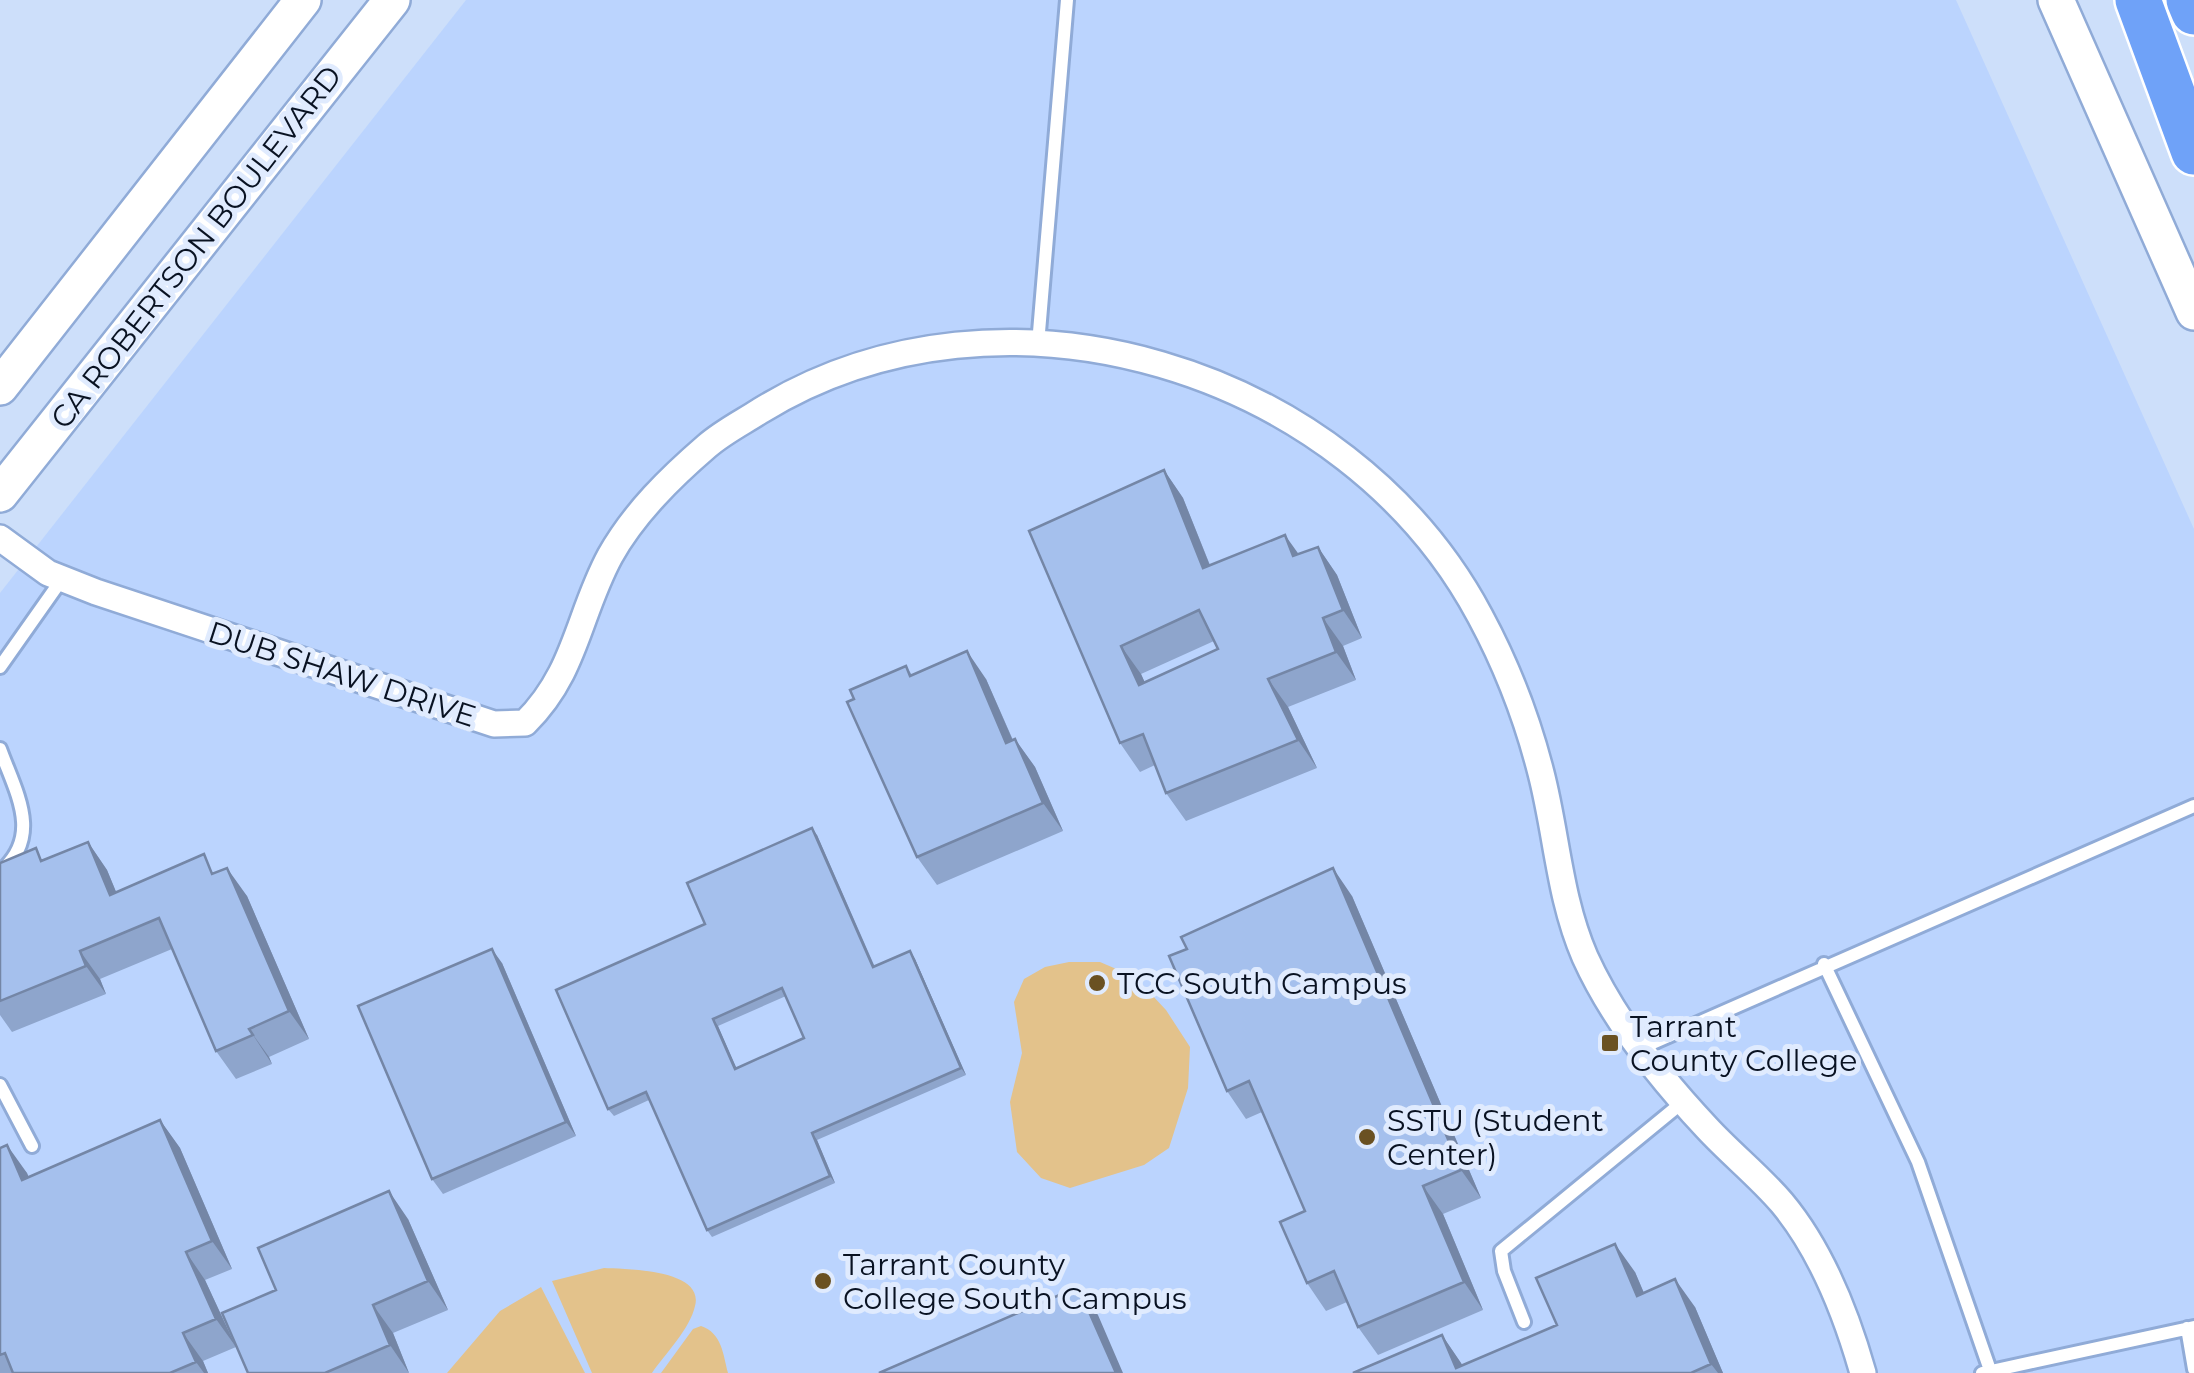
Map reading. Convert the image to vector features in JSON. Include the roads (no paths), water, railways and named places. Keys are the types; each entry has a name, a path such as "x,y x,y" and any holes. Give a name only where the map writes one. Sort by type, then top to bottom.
{"highway":[{"path":"2138,0 2194,152"},
{"path":"2188,0 2194,12"}],"street":[{"path":"0,388 303,0"},
{"name":"CA ROBERTSON BOULEVARD","path":"0,494 392,0"},
{"path":"2056,0 2194,312"},
{"name":"DUB SHAW DRIVE","path":"0,538 62,579 494,724 525,723 553,696 610,557 644,506 711,442 803,385 860,363 922,348 1038,344 1114,352 1172,366 1233,389 1306,428 1382,488 1436,548 1478,612 1516,688 1542,776 1556,862 1570,916 1602,988 1641,1048 1684,1100 1784,1205 1835,1290 1864,1373"}],"lane":[{"path":"1038,344 1067,0"},
{"path":"0,667 62,579"},
{"path":"0,749 25,826 22,849 0,872"},
{"path":"1641,1048 1824,964 2194,806"},
{"path":"1824,964 1918,1162 1988,1372 2191,1327 2194,1370"},
{"path":"0,1084 32,1146"},
{"path":"1524,1322 1504,1271 1501,1251 1684,1100"}],"place":[{"name":"TCC South Campus","path":"1097,983"},
{"name":"Tarrant County College","path":"1610,1043"},
{"name":"SSTU (Student Center)","path":"1367,1137"},
{"name":"Tarrant County College South Campus","path":"823,1281"}]}
